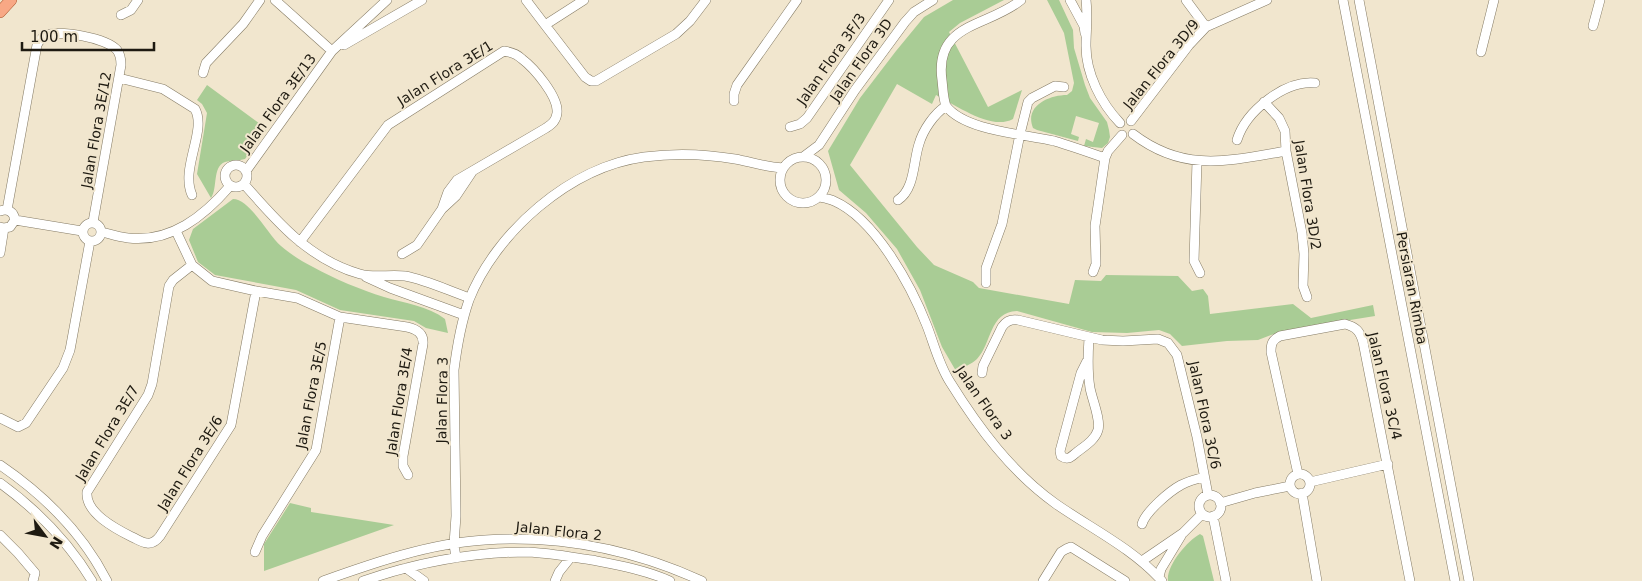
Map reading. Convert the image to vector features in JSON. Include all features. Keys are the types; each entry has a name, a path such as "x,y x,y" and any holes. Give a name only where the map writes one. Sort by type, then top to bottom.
{"main road":[{"path":"0,12 11,0"}],"street":[{"path":"121,15 131,10 138,0"},
{"path":"203,73 206,63 243,24 261,0 268,2 273,0 332,51"},
{"name":"Jalan Flora 3E/13","path":"246,171 332,51 387,0"},
{"name":"Jalan Flora 3E/13","path":"332,51 422,0"},
{"path":"526,0 591,81 596,81 676,34 694,18 706,0"},
{"path":"545,24 584,0"},
{"path":"734,101 737,85 798,0"},
{"name":"Jalan Flora 3F/3","path":"790,127 800,124 807,118 889,0"},
{"name":"Jalan Flora 3D","path":"803,156 819,145 855,90 905,22 914,12 933,0"},
{"path":"1021,0 959,33 950,41 942,54 940,63 946,106 953,113 977,126 1055,142 1105,158"},
{"path":"1070,0 1084,26 1087,38"},
{"path":"1086,0 1086,48 1091,76 1105,103 1120,123"},
{"path":"1186,0 1206,27"},
{"name":"Jalan Flora 3D/9","path":"1131,121 1206,27 1267,0"},
{"name":"Persiaran Rimba","path":"1343,0 1455,581"},
{"name":"Persiaran Rimba","path":"1359,0 1469,581"},
{"path":"1482,52 1494,0"},
{"path":"1593,26 1600,0"},
{"name":"Jalan Flora 3E/12","path":"3,211 37,45 42,38 49,34 83,36 105,42 116,48 121,59 93,222"},
{"name":"Jalan Flora 3E/1","path":"300,242 388,125 504,51 523,59 543,81 556,103 556,116 551,125 472,172 463,175 446,195 442,210 417,244 402,254"},
{"path":"119,78 162,89 195,109 198,120 188,181 192,195"},
{"path":"1237,140 1243,128 1264,102 1281,92 1305,83 1315,83"},
{"path":"986,282 986,268 1002,224 1026,106 1030,99 1055,86 1064,87"},
{"name":"Jalan Flora 3D/2","path":"1264,102 1282,125 1302,233 1304,254 1303,286 1307,297"},
{"path":"898,200 905,194 909,186 922,136 937,113 946,106"},
{"path":"1122,136 1118,130 1120,123 1124,120 1131,121 1135,128 1133,134"},
{"path":"1093,272 1096,264 1095,226 1105,158 1110,148 1122,136 1133,134"},
{"path":"1133,134 1160,150 1197,161 1233,161 1286,151"},
{"name":"Jalan Flora 3D","path":"818,162 819,145"},
{"name":"Jalan Flora 3","path":"456,558 454,544 456,488 454,370 464,315 470,298 482,274 504,241 538,206 564,188 589,174 616,164 643,157 674,155 735,159 763,167 783,168"},
{"path":"780,183 783,168 788,162 803,156 811,158 824,168 826,176 824,191 819,197"},
{"path":"1197,161 1194,261 1200,273"},
{"path":"237,165 246,171 248,178 244,184 237,188 230,186 225,180 227,169 237,165"},
{"name":"Jalan Flora 3","path":"763,167 780,183 782,190 792,201 806,204 813,202 819,197 833,200 846,207 864,224 886,248 916,301 948,379 979,425 1011,465 1054,503 1123,546 1161,579"},
{"path":"244,184 282,228 327,260 390,288 464,315"},
{"path":"826,184 833,200"},
{"path":"102,232 136,238 157,236 176,231 208,210 230,186"},
{"path":"3,211 14,215 15,220"},
{"path":"0,253 2,228 10,227 15,220"},
{"path":"15,220 82,231"},
{"path":"93,222 98,225 102,232 98,240 90,241 84,238 82,231 85,226 93,222"},
{"path":"176,231 192,265 212,281 297,298 340,317"},
{"path":"0,418 18,427 26,423 66,363 90,241"},
{"name":"Jalan Flora 3E/7","path":"114,527 105,521 89,504 87,492 148,395 152,384 169,286 173,280 192,265"},
{"path":"361,275 403,276 470,298"},
{"name":"Jalan Flora 3E/6","path":"114,527 145,543 152,543 158,539 228,431 234,418 256,291"},
{"name":"Jalan Flora 3E/4","path":"340,317 407,327 422,336 423,341 403,456 403,466 408,475"},
{"name":"Jalan Flora 3E/5","path":"255,552 262,536 316,450 340,317"},
{"path":"982,374 983,366 1002,327 1008,321 1018,320 1089,338 1087,361 1098,430 1089,443 1070,458 1061,456 1061,449 1081,374 1087,361"},
{"name":"Jalan Flora 3C/4","path":"1298,474 1271,344 1275,338 1280,336 1314,329 1345,324 1357,328 1363,342 1410,581"},
{"name":"Jalan Flora 3C/6","path":"1089,338 1123,341 1152,338 1168,343 1177,355 1208,495"},
{"path":"1310,482 1388,464"},
{"path":"0,465 32,488 55,510 78,536 100,567 107,581"},
{"path":"1298,474 1307,476 1310,482 1308,490 1302,493 1295,492 1290,486 1292,478 1298,474"},
{"path":"1142,524 1150,510 1178,487 1189,481 1204,477"},
{"path":"1,484 48,524 66,544 92,581"},
{"path":"1220,503 1290,486"},
{"path":"1302,493 1317,581"},
{"path":"1208,495 1217,498 1220,503 1218,512 1213,516 1202,514 1200,503 1203,498 1208,495"},
{"path":"1142,561 1183,533 1202,514"},
{"path":"1213,516 1226,581"},
{"path":"1161,579 1162,569 1183,533"},
{"path":"0,535 35,573 34,581"},
{"name":"Jalan Flora 2","path":"323,581 403,555 454,544 483,540 530,539 573,543 617,551 669,566 702,581"},
{"path":"1043,581 1063,550 1071,547 1125,581"},
{"name":"Jalan Flora 2","path":"363,581 406,568 456,558 484,554 529,552 614,564 670,581"},
{"path":"555,581 559,572 571,557"},
{"path":"406,568 424,581"}],"green space":[{"path":"953,0 1004,0 960,23 949,32 988,107 1022,90 1013,119 1004,122 994,122 984,119 936,95 932,104 897,84 850,165 934,265 973,282 979,288 1069,304 1075,280 1101,281 1106,275 1178,276 1192,291 1203,289 1208,296 1210,314 1293,304 1311,318 1373,305 1375,316 1288,330 1258,340 1182,346 1170,334 1159,330 1127,333 1092,332 1017,311 1001,317 992,329 986,345 977,359 956,371 942,347 920,290 897,249 866,213 839,190 828,151 860,98 924,17"},
{"path":"1047,0 1059,0 1073,30 1074,48 1085,85 1090,98 1107,122 1109,130 1110,137 1108,143 1102,148 1084,146 1086,139 1093,142 1099,123 1076,116 1071,134 1079,137 1078,141 1033,128 1031,120 1035,108 1040,103 1053,97 1067,95 1072,91 1074,83 1064,33"},
{"path":"207,85 267,129 245,159 227,161 218,168 211,198 197,174 207,113 202,104 197,100"},
{"path":"233,199 246,205 276,241 288,252 330,276 357,288 431,311 445,319 448,333 426,328 414,321 340,310 296,290 215,275 198,262 189,240 193,229"},
{"path":"290,503 311,508 311,512 394,525 264,571 264,544"},
{"path":"1200,534 1203,536 1214,581 1168,581 1170,568 1178,554"}]}
